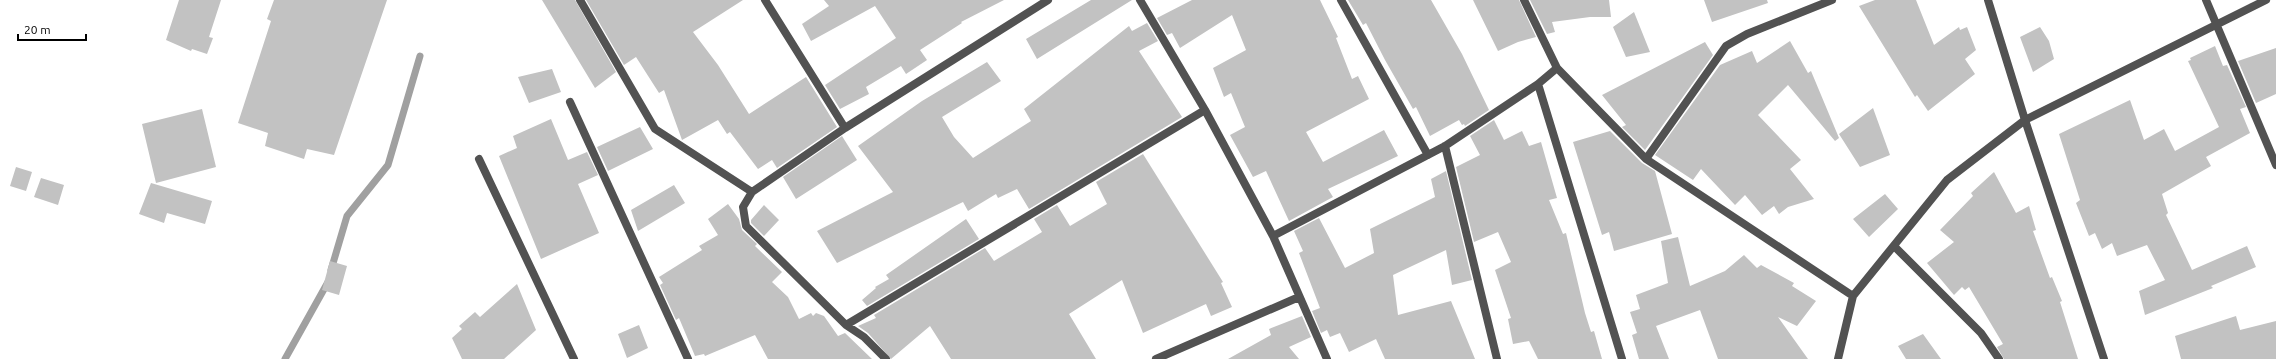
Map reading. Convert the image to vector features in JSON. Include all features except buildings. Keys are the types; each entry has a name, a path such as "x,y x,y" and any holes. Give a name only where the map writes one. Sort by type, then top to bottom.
{"street":[{"path":"580,0 655,129 752,192"},
{"path":"765,0 845,128"},
{"path":"886,359 864,337 846,325 746,226 744,207 752,192 845,128 1048,0"},
{"path":"1140,0 1204,110 1273,236 1326,359"},
{"path":"1341,0 1428,155"},
{"path":"1524,0 1557,68 1646,159 1853,296"},
{"path":"1646,159 1726,46 1747,34 1832,0"},
{"path":"1988,0 2025,120 2104,359"},
{"path":"2206,0 2276,165"},
{"path":"1838,359 1853,296 1948,180 2025,120 2266,0"},
{"path":"1273,236 1445,146 1538,84 1557,68"},
{"path":"1538,84 1622,359"},
{"path":"570,102 688,359"},
{"path":"846,325 1204,110"},
{"path":"1445,146 1498,359"},
{"path":"479,159 574,359"},
{"path":"1894,246 1981,333 1999,359"},
{"path":"1156,359 1300,297"}],"waterway":[{"path":"331,270 347,216 388,165 420,56"},
{"path":"285,359 328,282"}]}
